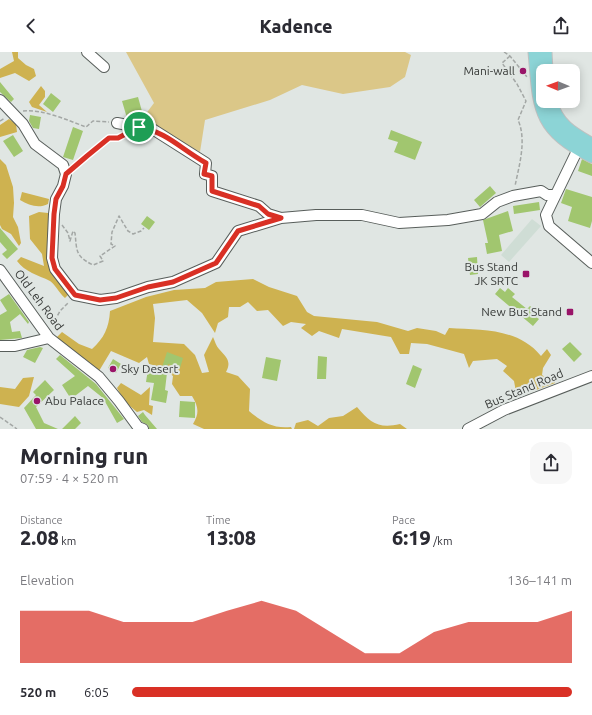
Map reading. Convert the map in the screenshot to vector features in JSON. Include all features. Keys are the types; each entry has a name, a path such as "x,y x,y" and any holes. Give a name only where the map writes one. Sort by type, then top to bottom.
{"main road":[{"path":"535,52 536,64"},
{"path":"545,52 546,64"},
{"path":"542,108 543,115 548,124 559,135 584,145"},
{"path":"553,108 557,120 584,145 592,156"}],"street":[{"path":"87,52 104,67"},
{"path":"0,100 23,124 35,144 63,165 66,174 63,186 56,199 54,214 52,258 55,269 75,295 100,300 116,298 148,287 173,282 216,263 238,231 281,218 316,215 362,215 399,223 448,220 482,214 497,202 513,196 541,191 547,195 555,195"},
{"path":"117,123 154,130 166,136 206,163 204,174 212,176 212,191 259,206 268,214 281,218"},
{"path":"584,145 555,195 546,215 549,226 592,263"},
{"name":"Old Leh Road","path":"0,270 49,338 99,377 138,427 143,429"},
{"path":"0,346 15,346 49,338"},
{"name":"Bus Stand Road","path":"468,429 504,410 592,376"}],"path":[{"path":"504,52 510,56 536,87"},
{"path":"510,56 502,63 517,84 526,101 518,120 522,128 521,153 513,196"},
{"path":"0,121 13,112 29,110 86,127 93,121 117,123"},
{"path":"66,174 109,138 118,138 139,127"},
{"path":"54,214 68,233 70,241 74,231 78,255 83,260 93,265 103,261 100,256 115,246 111,244 112,232 119,216 128,231 133,234 142,231 144,228"},
{"path":"49,338 52,323 75,295"},
{"path":"0,417 17,429"}],"shaded area":[{"path":"12,52 18,52 18,58 26,65 34,69 36,76 29,81 15,73 0,78 0,69 14,61"},
{"path":"126,52 405,52 411,55 405,77 390,87 343,94 302,85 270,100 205,120 200,152 142,119 154,103"},
{"path":"41,86 45,91 45,97 39,105 47,112 32,107 29,102"},
{"path":"9,119 16,124 17,132 0,137 0,125"},
{"path":"0,159 6,165 13,187 13,217 18,227 21,243 19,246 11,234 2,229 0,225"},
{"path":"22,192 49,199 48,204 34,206 20,200"},
{"path":"39,212 48,213 50,248 69,294 65,298 52,282 28,271 17,261 21,257 44,266 42,254 30,239 29,216"},
{"path":"532,219 541,226 509,262 501,255"},
{"path":"253,279 269,287 297,296 307,312 314,316 377,322 408,331 417,328 436,331 445,335 449,328 487,330 510,335 522,340 541,356 547,349 551,355 543,368 542,375 546,378 554,379 555,383 517,397 514,381 503,371 507,366 497,359 473,361 469,368 464,354 427,344 411,343 409,354 400,354 391,337 342,329 339,338 319,331 312,336 301,328 306,324 291,322 283,326 268,310 257,311 248,302 240,307 229,307 228,317 218,323 215,333 202,313 187,300 153,304 155,318 153,342 184,344 195,355 202,373 209,372 204,355 213,337 217,346 227,359 228,368 226,372 238,376 250,389 249,411 268,424 279,427 291,427 292,429 204,429 193,424 197,416 197,410 196,403 192,396 180,396 172,384 173,376 161,367 149,364 147,357 139,363 111,351 99,371 56,338 62,332 79,344 92,349 100,341 105,332 110,311 146,297 174,290 205,288 216,282"},
{"path":"34,377 29,396 19,407 0,404 0,387 15,389 23,378"},
{"path":"121,383 141,395 150,387 149,405 153,406 152,415 144,410 137,412 125,402 117,388"},
{"path":"357,407 371,421 386,426 400,424 407,429 294,429 296,423 308,420 318,426 329,418 343,416"}],"building":[{"path":"0,82 14,99 11,102 0,92"},
{"path":"51,93 61,101 53,112 43,104"},
{"path":"138,97 143,115 127,118 122,101"},
{"path":"30,115 41,117 39,129 33,128 29,121"},
{"path":"73,127 83,131 73,160 63,157"},
{"path":"391,130 422,142 415,160 394,152 398,142 388,139"},
{"path":"13,135 23,151 14,157 3,141"},
{"path":"582,159 592,164 592,176 578,171"},
{"path":"490,186 496,193 480,207 474,200"},
{"path":"566,189 592,197 592,221 590,228 568,221 572,207 561,203"},
{"path":"539,202 540,210 514,214 513,206"},
{"path":"508,211 513,231 499,235 502,251 487,254 485,243 488,243 483,220"},
{"path":"147,216 155,222 149,230 141,224"},
{"path":"0,228 18,249 7,259 2,254 7,250 0,242"},
{"path":"477,257 478,274 470,275 468,258"},
{"path":"500,288 505,292 508,288 515,294 512,297 527,309 530,306 536,311 533,315 539,319 533,326 495,294"},
{"path":"9,294 29,322 28,324 20,314 10,322 12,332 20,331 22,338 0,340 0,315 7,311 0,300"},
{"path":"570,342 582,354 574,362 562,349"},
{"path":"40,347 43,348 35,363 23,357 27,350"},
{"path":"167,352 183,358 180,368 168,364 165,390 168,391 166,403 151,400 154,383 146,382 148,369 161,370"},
{"path":"60,355 96,384 124,419 117,423 103,398 88,386 71,399 62,385 75,376 56,359"},
{"path":"318,356 327,357 326,379 317,379"},
{"path":"266,357 281,360 277,381 262,378"},
{"path":"113,359 121,364 116,373 108,368"},
{"path":"413,365 422,369 415,388 406,384"},
{"name":"Abu Palace","path":"45,380 54,390 36,407 44,423 58,429 36,429 24,408 36,395 33,392"},
{"path":"180,401 195,402 195,418 179,417"},
{"path":"143,412 157,429 149,429 148,425 142,422 138,416"},
{"path":"75,416 81,423 75,429 62,429"}],"place":[{"name":"Mani-wall","path":"523,71"},
{"name":"Bus Stand JK SRTC","path":"526,274"},
{"name":"New Bus Stand","path":"570,312"},
{"name":"Sky Desert","path":"113,369"},
{"name":"Abu Palace","path":"37,401"}],"route":[{"path":"139,127 154,130 166,136 206,163 204,174 212,176 212,191 259,206 268,214 281,218 238,231 216,263 173,282 148,287 116,298 100,300 75,295 55,269 52,258 56,199 63,186 66,174 109,138 118,138 121,135 132,132 139,127"}]}
